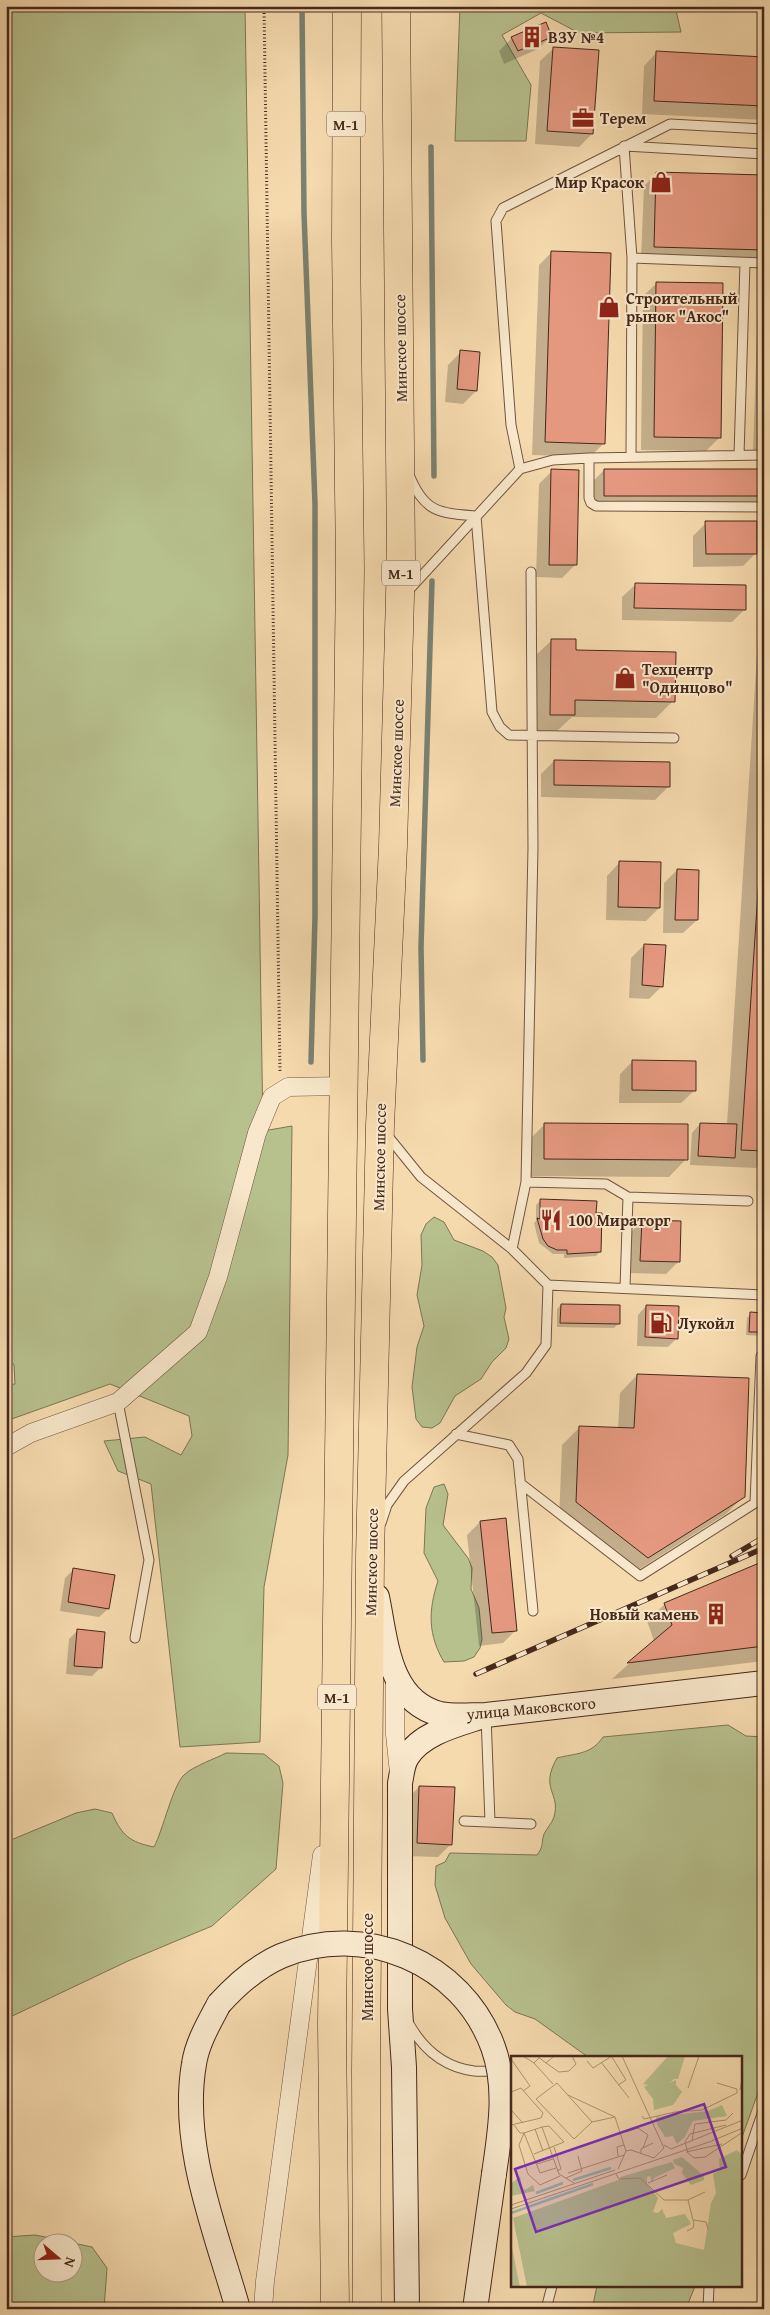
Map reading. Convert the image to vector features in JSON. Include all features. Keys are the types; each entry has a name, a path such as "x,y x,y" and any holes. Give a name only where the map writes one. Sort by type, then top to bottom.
{"highway":[{"name":"Минское шоссе","path":"335,2309 332,2024 350,568 346,241 347,6"},
{"name":"Минское шоссе","path":"367,2309 366,2081 370,1562 380,1125 393,846 402,456 396,6"}],"main road":[{"name":"улица Маковского","path":"370,1562 395,1675 406,1695 421,1707 442,1714 486,1715 764,1683"},
{"path":"407,2309 404,2067 400,2009 400,1783 403,1765 407,1756 419,1743 440,1731 486,1715"},
{"path":"238,2309 197,2162 191,2123 194,2062 204,2034 219,2004 244,1979 261,1966 301,1949 322,1944 350,1943 386,1948 426,1965 443,1977 464,1997 484,2027 493,2046 499,2067 502,2110 475,2309"}],"street":[{"path":"6,1447 31,1434 118,1402 198,1332 218,1277 257,1133 272,1097 288,1087 343,1086"},
{"path":"395,1675 395,1734 400,1783"},
{"path":"263,2309 265,2281 317,1905 336,1725"}],"lane":[{"path":"520,469 511,425 496,221 503,208 670,124 764,129"},
{"path":"624,146 764,154"},
{"path":"624,146 632,258 631,456"},
{"path":"632,258 764,263"},
{"path":"739,455 745,263"},
{"path":"400,600 520,469 547,461 590,458 764,455"},
{"path":"402,456 416,492 424,503 436,510 476,516"},
{"path":"590,458 589,498 596,506 764,507"},
{"path":"476,516 492,712 500,727 509,735 674,738"},
{"path":"512,1249 526,1182 533,848 530,736 530,572"},
{"path":"380,1125 404,1158 421,1177 512,1249 548,1285 764,1295"},
{"path":"526,1182 606,1184 628,1196 748,1201"},
{"path":"625,1288 628,1196"},
{"path":"370,1562 387,1505 404,1481 526,1373 546,1345 548,1285"},
{"path":"520,1483 640,1576 755,1504 761,1356"},
{"path":"118,1402 149,1560 135,1638"},
{"path":"456,1434 509,1445 518,1459 533,1611"},
{"path":"486,1715 490,1822"},
{"path":"464,1821 531,1824"},
{"path":"400,2009 416,2037 430,2052 443,2061 473,2071 511,2071"},
{"path":"742,2172 764,2108"},
{"path":"546,2309 551,2288"},
{"path":"708,2309 709,2288"}],"path":[{"path":"264,6 280,1092"}],"green space":[{"path":"6,6 245,6 263,1131 292,1126 288,1455 264,1587 260,1742 180,1747 151,1484 118,1471 104,1441 145,1437 181,1455 192,1436 189,1416 110,1384 6,1421 6,1385 15,1384 14,1365 6,1355"},
{"path":"460,6 675,6 681,32 579,33 541,13 502,35 531,85 526,141 455,141"},
{"path":"434,1217 444,1222 454,1240 483,1251 492,1257 498,1265 506,1308 504,1317 509,1339 506,1348 492,1362 481,1379 455,1396 440,1423 432,1428 422,1427 416,1419 412,1387 417,1347 424,1326 417,1295 422,1265 421,1235 426,1224"},
{"path":"444,1484 448,1494 443,1525 468,1558 472,1568 471,1589 479,1608 482,1639 480,1648 474,1657 464,1661 444,1662 432,1632 432,1603 438,1581 424,1553 426,1508 434,1487"},
{"path":"728,1725 746,1736 764,1737 764,2076 742,2137 742,2056 587,2056 535,2019 515,2012 506,2005 471,1964 445,1918 435,1885 436,1866 445,1862 450,1853 537,1855 542,1847 544,1834 554,1817 555,1802 550,1777 557,1758 588,1750 603,1737"},
{"path":"226,1753 264,1754 279,1766 283,1783 276,1869 212,1926 128,1961 6,2019 6,1842 76,1813 95,1809 112,1813 123,1833 139,1843 154,1847 180,1780 193,1769"},
{"path":"32,2235 32,2282 82,2282 82,2245 92,2247 107,2268 104,2309 6,2309 6,2237"},
{"path":"597,2288 694,2288 686,2309 592,2309"}],"building":[{"name":"ВЗУ №4","path":"546,22 552,37 518,51 511,37"},
{"path":"553,47 599,50 593,134 547,131"},
{"path":"656,51 764,57 764,106 654,101"},
{"path":"656,172 764,175 764,250 654,247"},
{"path":"551,251 611,253 605,444 545,442"},
{"path":"656,282 723,283 721,438 654,437"},
{"path":"460,350 480,352 477,391 457,389"},
{"path":"551,469 579,470 577,565 549,565"},
{"path":"604,469 764,469 764,496 604,496"},
{"path":"705,521 757,521 757,554 706,554"},
{"path":"635,583 746,585 746,610 634,608"},
{"path":"551,639 576,639 576,650 676,652 675,702 575,700 575,715 550,715"},
{"path":"554,760 670,762 670,787 554,785"},
{"path":"764,800 764,1151 741,1150"},
{"path":"619,861 661,862 660,908 618,907"},
{"path":"677,869 699,870 698,920 675,920"},
{"path":"644,944 666,945 663,987 642,985"},
{"path":"632,1060 696,1061 696,1091 632,1090"},
{"path":"544,1123 688,1124 688,1160 544,1159"},
{"path":"700,1123 737,1124 735,1158 698,1156"},
{"path":"540,1199 597,1201 596,1213 602,1213 601,1252 567,1254 567,1250 557,1250 548,1246 543,1239 537,1218 540,1219"},
{"path":"642,1220 681,1221 680,1262 640,1261"},
{"path":"561,1304 620,1305 620,1324 560,1323"},
{"path":"646,1305 679,1306 678,1339 645,1337"},
{"path":"750,1312 764,1313 764,1332 749,1332"},
{"path":"637,1374 749,1378 745,1497 648,1558 576,1502 579,1426 634,1428"},
{"path":"506,1518 517,1631 492,1633 480,1521"},
{"name":"Новый камень","path":"764,1561 764,1646 627,1663 672,1625 664,1603"},
{"path":"73,1568 115,1575 109,1609 68,1602"},
{"path":"6,1599 11,1630 6,1630"},
{"path":"77,1629 105,1632 102,1668 74,1666"},
{"path":"419,1786 455,1787 452,1845 417,1843"}],"waterway":[{"path":"302,6 304,213 315,504 315,917 311,1062"},
{"path":"431,147 434,476"},
{"path":"423,1060 421,947 432,581"}],"railway":[{"path":"732,1556 764,1537"},
{"path":"476,1674 764,1548"}],"place":[{"name":"ВЗУ №4","path":"532,37"},
{"name":"Терем","path":"583,118"},
{"name":"Мир Красок","path":"661,182"},
{"name":"Строительный рынок \"Акос\"","path":"609,307"},
{"name":"Техцентр \"Одинцово\"","path":"625,678"},
{"name":"100 Мираторг","path":"551,1220"},
{"name":"Лукойл","path":"661,1323"},
{"name":"Новый камень","path":"716,1614"}]}
